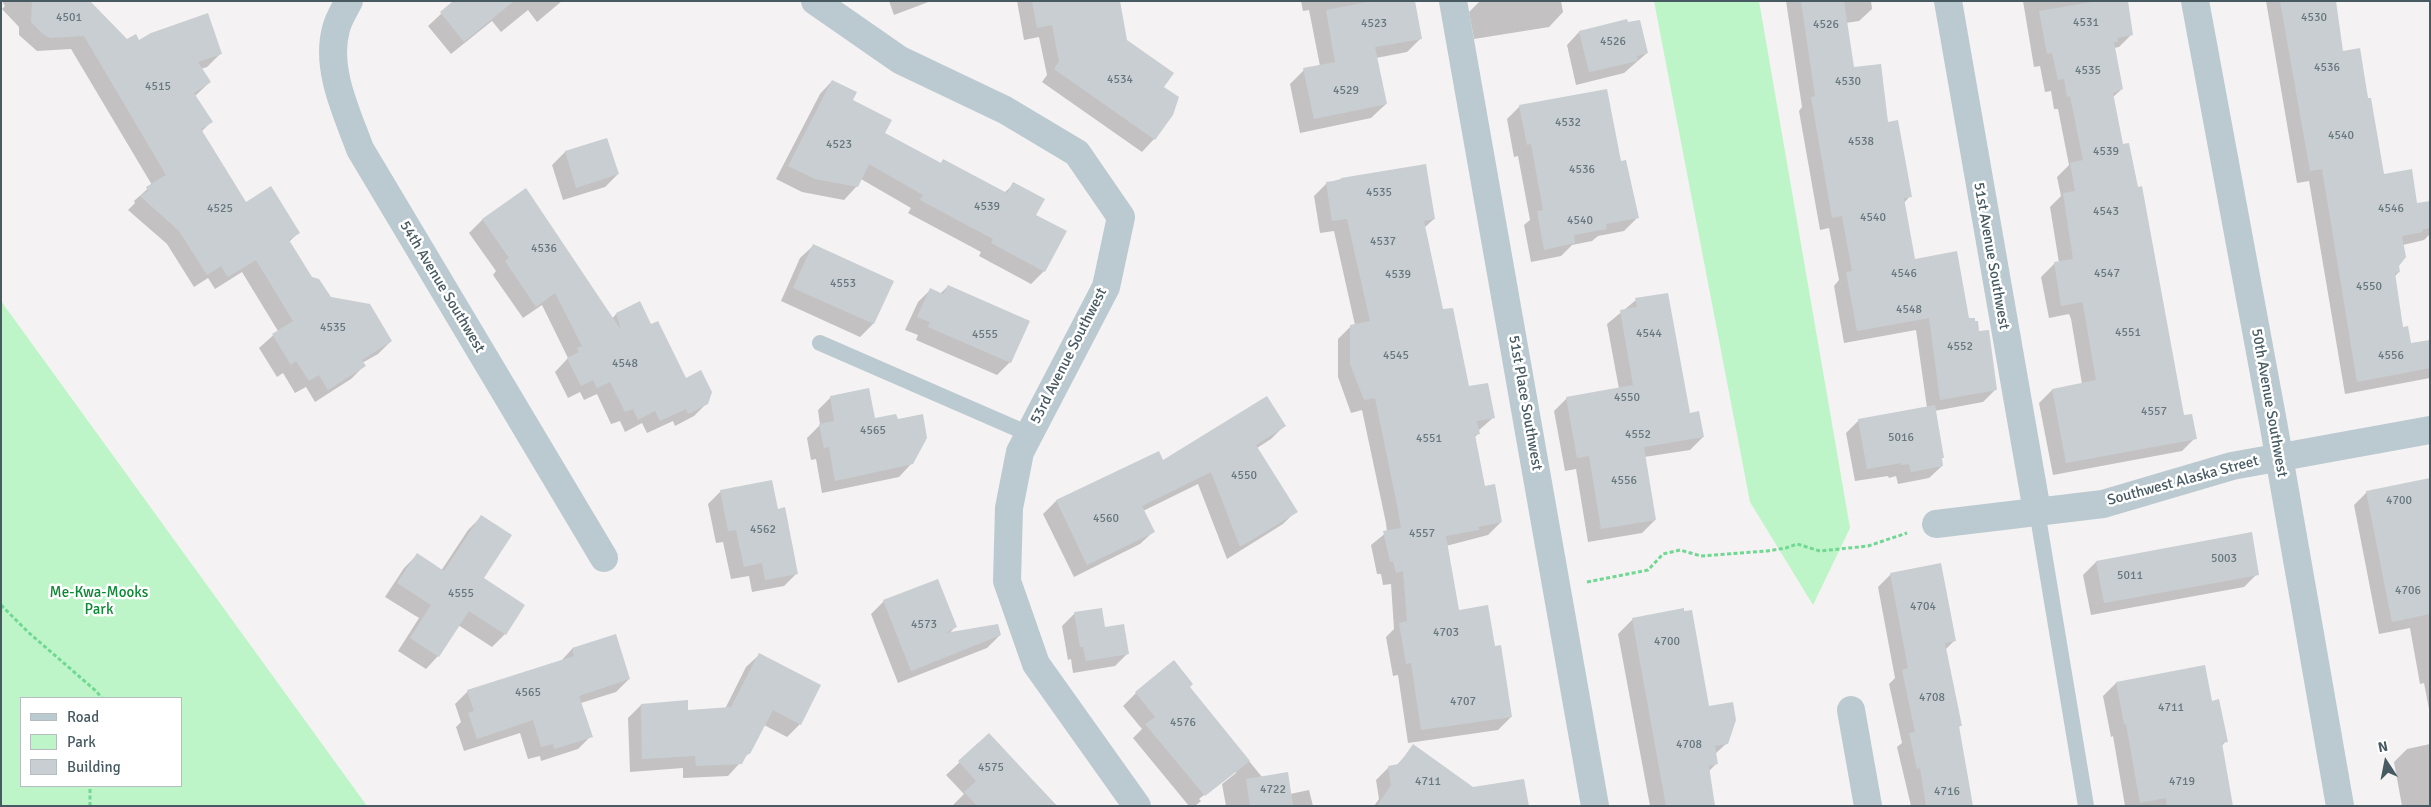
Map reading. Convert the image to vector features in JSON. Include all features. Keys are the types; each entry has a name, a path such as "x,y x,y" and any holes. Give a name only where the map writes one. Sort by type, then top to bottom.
{"street":[{"name":"54th Avenue Southwest","path":"349,1 336,30 334,60 338,88 360,149 604,558"},
{"name":"53rd Avenue Southwest","path":"815,1 900,60 1005,110 1076,153 1121,217 1106,287 1020,452 1009,508 1007,581 1036,664 1137,806"},
{"name":"51st Place Southwest","path":"1453,1 1596,806"},
{"name":"51st Avenue Southwest","path":"1948,1 2037,511"},
{"name":"50th Avenue Southwest","path":"2195,1 2279,456 2340,806"},
{"name":"Southwest Alaska Street","path":"1936,524 2103,504 2232,466 2430,430"},
{"path":"1851,710 1868,806"}],"lane":[{"path":"820,343 1029,434"},
{"path":"2037,511 2086,806"}],"path":[{"path":"1584,582 1648,570 1662,554 1680,550 1701,556 1767,551 1797,544 1820,551 1868,546 1936,524"},
{"path":"1,605 28,632 101,697"},
{"path":"90,787 90,806"}],"green space":[{"path":"1654,1 1759,1 1850,528 1813,605 1750,502"},
{"name":"Me-Kwa-Mooks Park","path":"1,301 367,806 1,806"}],"building":[{"path":"32,1 90,1 127,39 136,34 139,40 151,33 208,13 222,54 198,62 211,82 194,93 213,122 201,129 246,202 271,186 300,233 289,240 312,277 319,279 331,297 370,304 392,341 362,360 366,366 328,390 319,375 309,381 296,361 291,365 272,334 293,321 256,260 228,277 221,266 207,275 179,231 140,196 148,191 146,187 166,175 84,36 50,38 43,34 31,22"},
{"path":"453,1 514,1 464,42 440,12"},
{"path":"1032,1 1120,1 1127,40 1174,73 1164,87 1179,97 1173,115 1155,140 1054,69 1059,61 1052,25 1037,28"},
{"path":"1373,1 1415,1 1422,39 1375,47 1387,104 1314,119 1303,68 1335,62 1326,10"},
{"path":"1801,1 1844,1 1854,67 1881,64 1888,122 1898,120 1912,197 1904,198 1915,259 1957,251 1969,318 1975,318 1975,321 1978,321 1979,331 1989,330 1997,390 1940,400 1929,318 1857,331 1846,272 1852,271 1842,216 1832,218 1811,97 1815,96"},
{"path":"2098,1 2128,1 2133,35 2117,38 2118,42 2114,42 2123,89 2113,93 2123,144 2129,143 2138,187 2142,186 2184,415 2192,414 2197,439 2066,463 2052,389 2096,380 2082,302 2061,306 2054,262 2073,259 2063,193 2075,191 2070,163 2083,160 2070,96 2067,97 2064,79 2058,80 2052,53 2047,54 2039,11"},
{"path":"2280,1 2336,1 2343,51 2360,48 2384,174 2412,169 2417,203 2430,201 2430,228 2422,230 2423,232 2402,236 2406,257 2399,266 2400,272 2395,273 2403,327 2408,326 2411,343 2430,340 2430,368 2357,382 2322,169 2310,171"},
{"path":"1627,19 1628,22 1640,20 1648,53 1637,56 1638,61 1589,72 1579,31"},
{"path":"832,80 857,92 853,100 892,120 885,133 941,163 943,159 1007,193 1013,182 1045,199 1036,215 1067,231 1045,272 991,243 993,239 920,200 923,195 869,164 858,187 815,179 788,166"},
{"path":"1607,89 1621,161 1626,160 1639,218 1606,224 1607,229 1574,235 1575,243 1544,250 1537,211 1543,210 1531,144 1527,145 1519,105"},
{"path":"607,138 619,174 576,188 565,151"},
{"path":"1426,164 1435,219 1424,221 1443,309 1453,308 1469,386 1488,383 1495,418 1477,421 1480,434 1475,435 1485,486 1495,484 1502,522 1478,527 1479,530 1446,536 1459,610 1488,605 1495,646 1501,645 1512,717 1421,730 1411,663 1406,664 1399,623 1407,621 1403,571 1396,573 1393,561 1390,562 1383,531 1401,528 1398,510 1375,398 1364,400 1350,364 1350,325 1370,321 1347,219 1332,221 1326,182"},
{"path":"526,188 621,330 616,313 640,301 651,324 658,321 686,378 701,370 712,392 708,404 688,414 686,409 660,421 655,411 638,420 633,409 625,412 610,382 597,388 593,380 581,386 567,358 579,352 577,348 582,346 555,293 536,307 505,261 509,258 482,219"},
{"path":"813,244 894,281 874,324 793,288"},
{"path":"948,285 1030,321 1011,363 928,327 930,322 917,317 930,288 943,294"},
{"path":"1668,293 1690,413 1699,411 1704,437 1644,447 1656,520 1601,529 1589,456 1577,458 1566,397 1633,385 1620,310 1637,307 1635,298"},
{"path":"869,388 875,418 896,414 898,419 923,414 927,438 913,464 835,481 829,447 824,448 819,424 834,421 830,396"},
{"path":"1267,396 1286,426 1256,445 1298,512 1240,547 1211,472 1142,506 1155,532 1087,565 1056,500 1159,451 1163,460"},
{"path":"1935,405 1944,458 1942,458 1943,466 1911,472 1909,464 1901,465 1901,463 1867,469 1858,419"},
{"path":"2430,478 2430,614 2392,622 2366,491"},
{"path":"772,480 778,509 785,507 798,574 765,580 762,563 744,567 736,530 728,531 720,490"},
{"path":"481,515 512,535 484,578 525,605 506,635 469,611 439,657 410,638 431,605 397,583 417,553 444,571"},
{"path":"2252,532 2259,575 2104,603 2096,561"},
{"path":"1941,563 1956,641 1945,643 1962,726 1959,726 1973,806 1926,806 1920,768 1917,769 1909,733 1915,732 1902,670 1908,668 1890,573"},
{"path":"938,579 957,627 945,633 998,624 1001,635 911,671 883,600"},
{"path":"1102,608 1105,627 1124,624 1129,654 1086,661 1083,647 1080,647 1074,612"},
{"path":"1684,608 1684,611 1692,610 1709,706 1733,702 1736,720 1728,744 1715,746 1718,764 1709,766 1715,806 1666,806 1632,618"},
{"path":"616,634 630,679 579,696 593,737 554,749 553,744 541,747 533,720 477,739 468,713 474,711 467,690 574,656 572,648"},
{"path":"759,653 821,685 801,725 773,710 750,754 747,754 742,764 696,766 695,756 642,759 641,704 688,700 688,710 731,707"},
{"path":"1174,660 1193,684 1190,687 1250,761 1205,796 1145,724 1155,717 1135,692"},
{"path":"2205,665 2212,701 2219,699 2228,742 2222,743 2233,806 2167,806 2166,798 2140,803 2126,724 2124,724 2116,682"},
{"path":"989,733 1057,806 977,806 964,792 976,781 958,761"},
{"path":"1413,744 1473,787 1524,779 1529,806 1377,806 1391,785 1388,766 1399,764"},
{"path":"1288,772 1293,806 1250,806 1246,779"}]}
